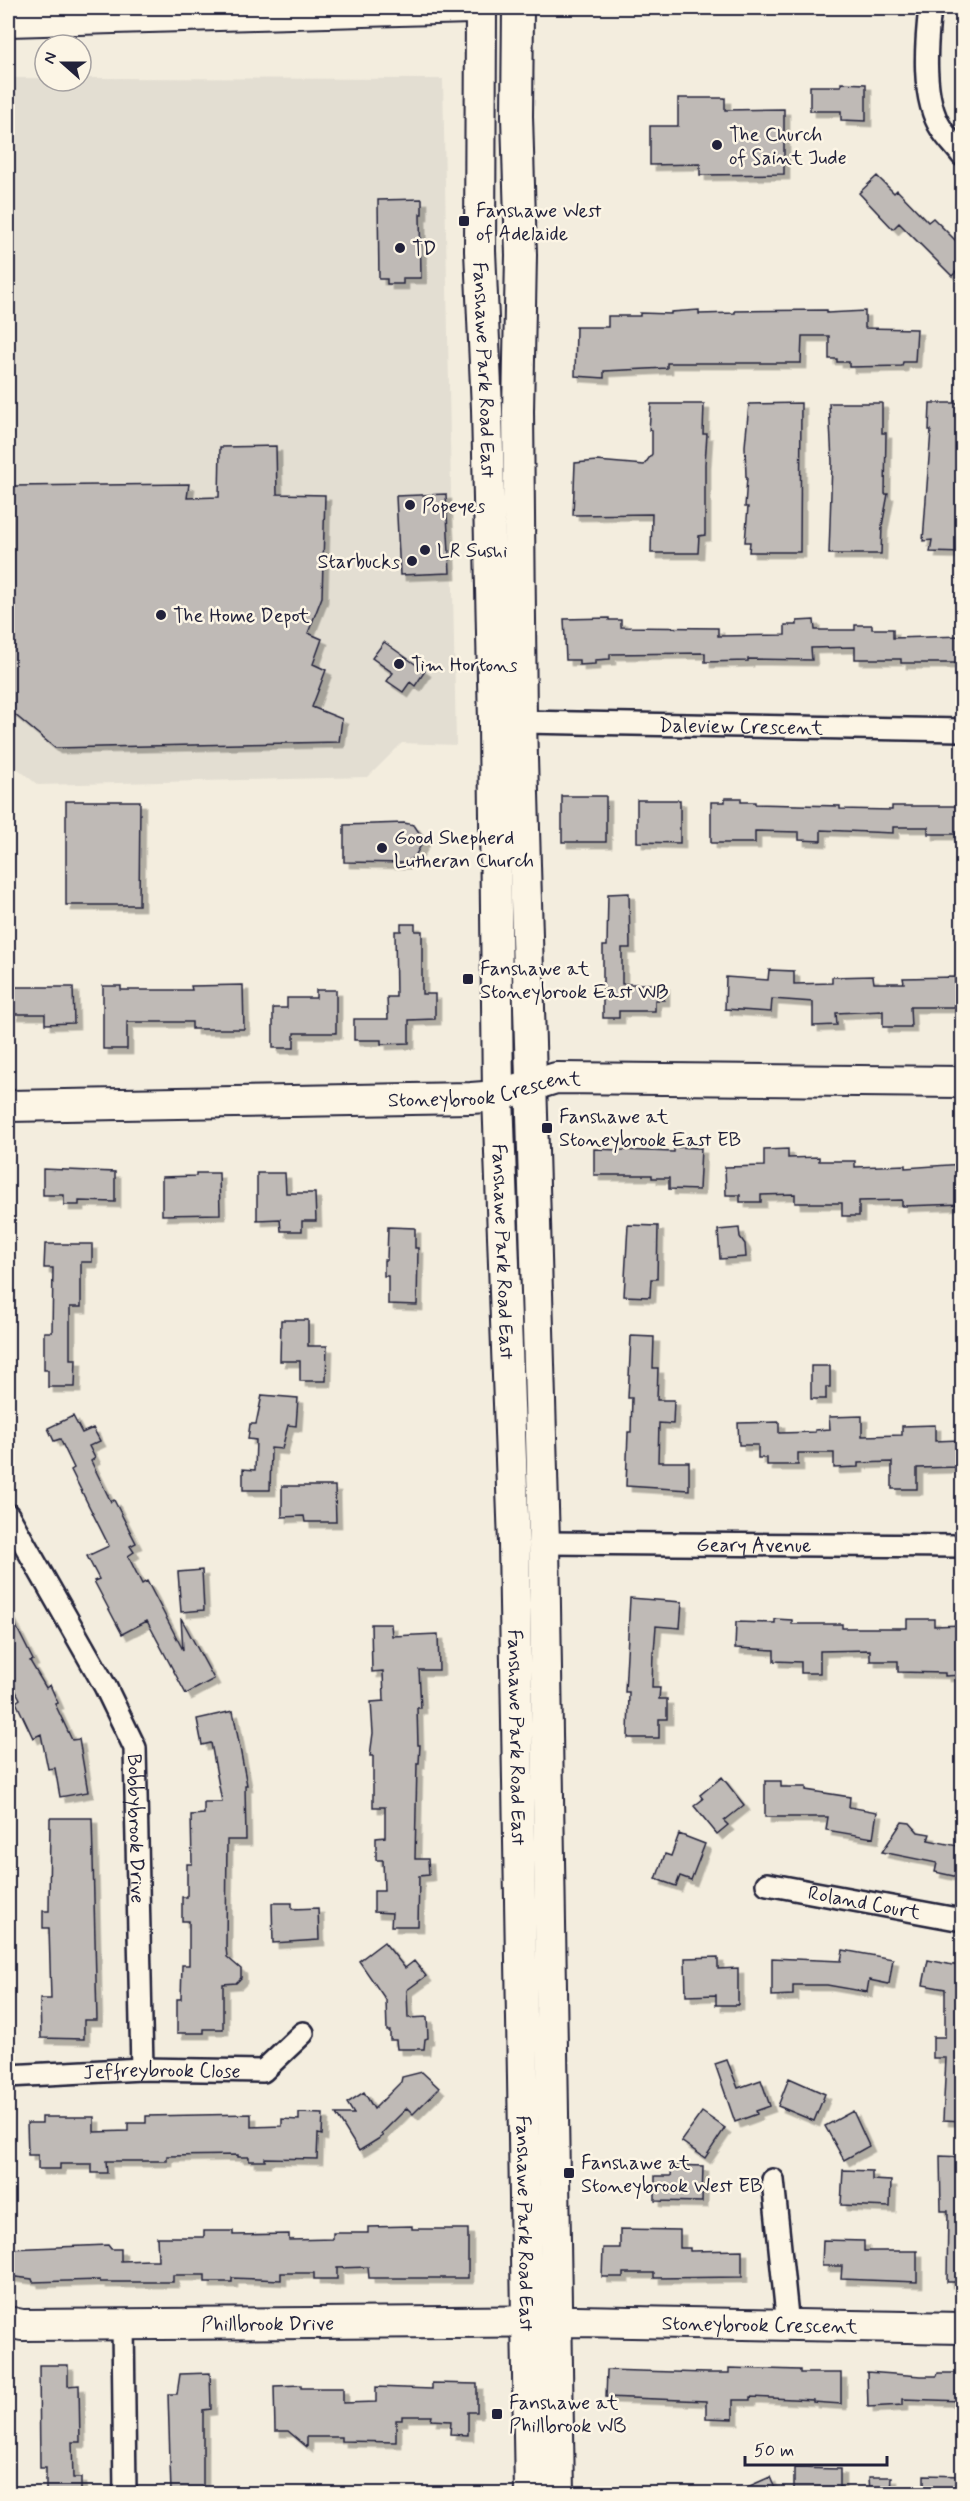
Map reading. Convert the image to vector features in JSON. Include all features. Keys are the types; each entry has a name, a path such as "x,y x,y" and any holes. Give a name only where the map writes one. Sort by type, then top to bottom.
{"main road":[{"path":"8,21 471,8"},
{"name":"Fanshawe Park Road East","path":"481,8 480,251 487,409 494,723 498,1096 514,1556 530,2493"},
{"name":"Fanshawe Park Road East","path":"518,8 517,116 521,255 518,411 521,722 544,1543 559,2493"},
{"name":"Stoneybrook Crescent","path":"8,1106 498,1096 530,1084 556,1078 963,1082"},
{"name":"Phillbrook Drive","path":"8,2322 22,2325 527,2322"},
{"name":"Stoneybrook Crescent","path":"527,2322 963,2328"}],"street":[{"path":"930,8 927,33 927,81 941,129 963,155"},
{"name":"Daleview Crescent","path":"521,722 963,730"},
{"name":"Bobbybrook Drive","path":"8,1515 105,1686 135,1748 142,2069"},
{"name":"Geary Avenue","path":"544,1543 963,1546"},
{"name":"Roland Court","path":"767,1884 963,1920"},
{"name":"Jeffreybrook Close","path":"8,2076 142,2069 262,2071 303,2033"},
{"path":"773,2180 788,2326"},
{"path":"123,2324 125,2493"}],"shaded area":[{"path":"8,78 33,78 33,93 93,93 93,78 443,79 456,745 402,743 368,777 38,785 8,761"}],"building":[{"path":"841,83 866,84 866,121 841,120 841,111 810,111 810,86 841,86"},
{"name":"The Church of Saint Jude","path":"678,98 725,98 725,110 784,109 784,174 700,175 700,164 650,165 650,126 678,126"},
{"path":"877,176 894,193 897,190 928,222 933,218 963,248 963,265 952,276 899,223 893,229 859,193"},
{"name":"TD","path":"422,199 422,214 420,214 421,278 403,278 403,284 387,284 387,279 379,279 378,200"},
{"path":"699,310 699,314 735,313 735,311 827,310 827,313 865,311 865,328 917,329 915,362 903,362 902,366 849,367 849,362 829,359 829,336 802,336 801,363 667,363 667,368 604,371 604,378 575,376 576,327 608,327 608,316 640,316 640,313 671,314 671,312"},
{"path":"801,403 800,552 749,552 750,542 745,542 748,507 745,507 747,477 745,446 749,404"},
{"path":"829,403 882,403 882,433 886,433 885,494 888,494 882,526 881,554 829,554 832,462"},
{"path":"930,403 963,403 963,553 930,552 932,540 923,541 931,430 929,430"},
{"path":"651,404 704,404 703,434 707,434 705,535 699,536 698,553 651,553 652,514 573,515 575,463 597,461 644,465 652,454 652,430 649,430"},
{"name":"The Home Depot","path":"276,446 277,494 325,495 322,597 308,633 322,639 313,664 326,670 312,707 342,719 339,742 55,748 8,709 8,504 12,504 12,486 189,484 187,498 219,497 220,447"},
{"path":"446,494 450,573 400,575 396,496"},
{"path":"609,618 609,620 621,620 621,627 718,628 718,636 785,635 785,625 797,625 797,621 814,620 815,630 855,630 855,625 872,625 872,629 893,629 893,638 963,636 963,663 901,663 901,659 855,659 855,647 811,648 812,660 748,659 748,661 705,662 705,653 610,654 610,659 595,660 595,664 579,665 579,660 566,660 564,619"},
{"name":"Tim Hortons","path":"384,642 425,671 415,686 410,682 403,692 387,681 393,673 372,658"},
{"path":"562,796 606,796 606,842 562,842"},
{"path":"725,798 741,798 741,802 755,802 755,804 840,806 840,809 892,810 892,806 960,806 959,810 963,810 963,834 928,834 928,827 893,827 893,833 821,830 821,841 799,840 799,832 755,831 755,843 711,843 711,802 725,802"},
{"path":"637,800 680,800 680,843 637,842"},
{"path":"66,801 140,801 139,905 66,905"},
{"name":"Good Shepherd Lutheran Church","path":"404,823 414,825 424,840 415,856 406,863 344,862 344,825"},
{"path":"629,893 630,948 622,948 622,984 664,984 664,1000 655,1000 655,1011 619,1011 619,1018 603,1018 603,946 607,946 608,894"},
{"path":"401,924 415,924 415,931 422,931 422,994 435,994 435,1019 409,1020 409,1043 381,1044 381,1040 354,1040 354,1019 388,1019 387,997 396,997 395,931 401,931"},
{"path":"769,970 794,971 794,984 832,983 832,977 873,976 874,983 904,983 903,978 955,977 955,1007 910,1007 911,1027 883,1027 883,1011 836,1013 837,1025 813,1026 813,1002 772,999 771,1012 725,1009 726,977 768,980"},
{"path":"243,985 244,1029 192,1029 192,1022 127,1022 127,1049 103,1049 103,986 121,986 121,990 192,990 191,986"},
{"path":"13,987 73,987 74,1023 45,1024 45,1014 13,1014"},
{"path":"316,990 336,990 336,1033 294,1033 294,1048 273,1048 273,1008 287,1008 287,998 316,998"},
{"path":"674,1147 701,1148 699,1190 669,1189 669,1178 652,1178 652,1175 594,1175 594,1149 674,1152"},
{"path":"788,1149 788,1158 819,1157 819,1161 855,1161 855,1167 905,1165 905,1168 963,1164 963,1204 902,1206 902,1200 859,1201 859,1216 842,1216 842,1203 795,1203 795,1194 761,1195 761,1202 740,1202 740,1195 726,1195 725,1167 764,1166 764,1150"},
{"path":"43,1169 115,1172 115,1202 79,1201 79,1205 64,1205 64,1195 43,1195"},
{"path":"196,1173 219,1173 220,1214 162,1215 162,1177 196,1176"},
{"path":"257,1173 285,1173 286,1193 315,1193 316,1221 302,1221 302,1231 281,1231 280,1219 257,1220"},
{"path":"628,1225 658,1226 657,1279 651,1279 650,1297 624,1296"},
{"path":"388,1227 415,1228 415,1248 418,1248 417,1305 388,1304 388,1276 384,1276 384,1260 387,1260"},
{"path":"739,1228 740,1237 745,1244 746,1257 720,1259 718,1230"},
{"path":"45,1244 92,1244 92,1262 81,1262 81,1307 70,1307 70,1359 76,1359 75,1387 48,1387 48,1370 44,1370 44,1332 52,1332 53,1268 44,1268"},
{"path":"281,1320 308,1320 308,1346 327,1346 326,1381 300,1381 300,1361 280,1361"},
{"path":"631,1336 654,1337 653,1368 658,1368 657,1400 674,1400 673,1424 659,1423 658,1462 689,1462 689,1490 626,1486 628,1432 631,1432 632,1398 628,1398"},
{"path":"811,1366 830,1366 830,1387 826,1387 826,1399 811,1399"},
{"path":"262,1395 298,1398 296,1426 288,1425 282,1449 271,1448 270,1490 243,1490 243,1469 255,1470 256,1440 248,1439 250,1424 256,1424"},
{"path":"73,1416 82,1433 93,1428 100,1441 89,1446 95,1458 91,1461 111,1502 114,1500 136,1543 130,1546 134,1552 128,1556 142,1584 147,1581 183,1650 181,1618 214,1679 186,1694 147,1621 122,1634 94,1581 99,1579 87,1556 109,1546 71,1470 74,1468 60,1439 54,1441 48,1428"},
{"path":"862,1416 862,1436 902,1435 902,1426 935,1425 935,1441 959,1440 959,1467 917,1468 917,1489 892,1489 892,1462 858,1463 858,1467 834,1468 834,1453 798,1453 798,1465 767,1465 767,1458 758,1458 758,1445 739,1445 738,1423 779,1422 779,1433 815,1432 815,1430 830,1429 829,1417"},
{"path":"282,1486 335,1486 336,1522 305,1522 304,1516 282,1517"},
{"path":"202,1570 204,1610 181,1612 178,1572"},
{"path":"630,1598 682,1602 680,1628 656,1626 652,1688 660,1688 659,1699 667,1699 667,1719 659,1719 659,1738 628,1738 629,1692 625,1692"},
{"path":"8,1610 33,1660 30,1661 46,1688 50,1685 58,1703 55,1704 72,1740 79,1739 88,1792 60,1797 55,1768 48,1769 41,1734 33,1738 16,1702 20,1699 8,1676"},
{"path":"775,1619 792,1620 792,1624 842,1624 842,1628 907,1628 907,1619 934,1619 934,1626 963,1625 963,1675 945,1676 945,1673 898,1672 898,1661 870,1661 870,1650 820,1651 820,1673 801,1673 801,1662 774,1661 774,1650 735,1648 736,1622 775,1623"},
{"path":"371,1624 391,1624 392,1636 438,1634 439,1670 419,1670 421,1708 417,1708 418,1745 420,1745 419,1763 417,1763 415,1859 428,1859 429,1875 419,1876 418,1926 391,1926 392,1913 374,1912 374,1891 384,1891 383,1860 376,1860 376,1838 385,1837 385,1807 373,1807 373,1756 370,1756 373,1733 371,1702 384,1701 383,1671 372,1672"},
{"path":"233,1711 247,1785 245,1785 246,1840 227,1840 226,1947 227,1957 241,1969 241,1978 236,1983 223,1984 223,2029 204,2029 204,2033 177,2033 177,1999 181,1999 182,1965 189,1965 189,1921 182,1921 182,1897 187,1897 187,1864 192,1864 191,1815 204,1814 204,1802 222,1802 211,1743 202,1745 197,1719"},
{"path":"722,1777 744,1805 724,1821 728,1825 717,1834 694,1806 703,1799 700,1795"},
{"path":"765,1781 781,1781 781,1787 806,1787 806,1790 850,1797 849,1807 877,1812 873,1838 826,1830 828,1817 765,1817"},
{"path":"50,1818 92,1818 97,2020 84,2020 84,2039 41,2038 40,1999 51,1999 49,1928 43,1928 43,1911 49,1911"},
{"path":"902,1822 910,1823 918,1832 930,1834 928,1840 963,1847 963,1878 935,1872 937,1863 882,1852"},
{"path":"679,1834 705,1844 691,1880 680,1876 676,1886 656,1879 665,1854 671,1856"},
{"path":"272,1903 292,1903 292,1909 318,1908 319,1940 273,1943"},
{"path":"384,1942 405,1968 414,1961 426,1976 407,1990 408,2018 427,2017 428,2038 425,2039 424,2049 397,2049 396,2040 390,2040 390,2031 387,2031 386,2000 359,1961"},
{"path":"843,1950 893,1959 889,1984 869,1980 867,1992 827,1985 793,1985 793,1995 772,1996 772,1958 841,1961"},
{"path":"718,1957 718,1969 738,1968 738,2005 716,2005 716,1995 686,1996 685,1958"},
{"path":"928,1960 963,1967 963,2121 943,2120 946,2058 933,2058 933,2037 945,2037 945,1989 923,1985"},
{"path":"727,2060 738,2088 761,2080 770,2106 756,2111 757,2114 735,2122 715,2064"},
{"path":"422,2072 439,2088 413,2114 407,2108 381,2134 383,2136 359,2151 336,2114 354,2114 347,2103 364,2092 374,2109 401,2082 402,2077"},
{"path":"789,2078 825,2094 814,2121 778,2106"},
{"path":"853,2111 869,2146 844,2160 825,2126"},
{"path":"702,2112 725,2128 705,2158 681,2141"},
{"path":"299,2113 323,2114 322,2135 318,2134 317,2159 265,2158 265,2161 249,2161 249,2157 238,2157 238,2155 167,2156 167,2161 106,2161 107,2173 92,2173 92,2164 60,2164 60,2169 38,2169 38,2155 28,2155 27,2123 42,2123 42,2117 94,2117 94,2132 128,2131 128,2123 146,2123 146,2116 251,2114 251,2127 282,2126 282,2119 299,2120"},
{"path":"940,2156 963,2157 963,2282 947,2282 948,2211 941,2211"},
{"path":"672,2165 703,2166 702,2202 655,2201 655,2176 671,2176"},
{"path":"843,2170 872,2171 872,2180 891,2181 890,2207 841,2205"},
{"path":"412,2226 412,2229 468,2229 468,2278 369,2278 368,2267 337,2268 337,2279 314,2279 314,2273 281,2273 281,2280 232,2278 232,2282 205,2282 205,2275 173,2275 173,2282 100,2282 100,2280 33,2282 32,2279 8,2276 8,2249 108,2245 111,2249 121,2249 121,2261 158,2260 157,2237 204,2237 204,2231 233,2231 233,2235 289,2234 289,2240 333,2239 333,2233 368,2233 368,2227"},
{"path":"620,2229 680,2230 680,2248 690,2248 690,2251 742,2250 742,2277 654,2278 654,2273 623,2273 623,2277 602,2277 603,2248 620,2248"},
{"path":"823,2240 864,2241 864,2251 917,2251 917,2282 841,2279 842,2266 822,2266"},
{"path":"39,2365 68,2365 68,2386 79,2385 80,2442 72,2442 73,2478 81,2478 81,2493 46,2493 46,2468 40,2468"},
{"path":"729,2368 800,2370 800,2373 841,2373 841,2404 813,2402 813,2400 750,2397 750,2400 733,2400 733,2419 706,2418 706,2401 606,2397 607,2370 729,2373"},
{"path":"867,2372 921,2376 962,2373 962,2401 903,2399 903,2405 868,2407"},
{"path":"210,2373 211,2409 203,2410 203,2493 171,2493 168,2394 177,2394 180,2374"},
{"path":"432,2383 477,2384 477,2412 468,2412 468,2435 450,2434 451,2421 431,2420 432,2416 402,2416 402,2420 396,2420 396,2442 341,2441 341,2437 307,2437 307,2447 288,2431 275,2431 274,2386 343,2388 343,2403 376,2402 376,2387 432,2389"},
{"path":"794,2468 840,2469 840,2493 794,2493"},
{"path":"924,2475 963,2476 963,2493 924,2493"},
{"path":"770,2477 777,2493 734,2493"},
{"path":"869,2477 892,2477 891,2493 870,2493"}],"place":[{"name":"The Church of Saint Jude","path":"717,145"},
{"name":"Fanshawe West of Adelaide","path":"464,221"},
{"name":"TD","path":"400,248"},
{"name":"Popeyes","path":"410,505"},
{"name":"LR Sushi","path":"425,550"},
{"name":"Starbucks","path":"412,561"},
{"name":"The Home Depot","path":"161,615"},
{"name":"Tim Hortons","path":"399,664"},
{"name":"Good Shepherd Lutheran Church","path":"382,848"},
{"name":"Fanshawe at Stoneybrook East WB","path":"468,979"},
{"name":"Fanshawe at Stoneybrook East EB","path":"547,1128"},
{"name":"Fanshawe at Stoneybrook West EB","path":"569,2173"},
{"name":"Fanshawe at Phillbrook WB","path":"497,2414"}]}
